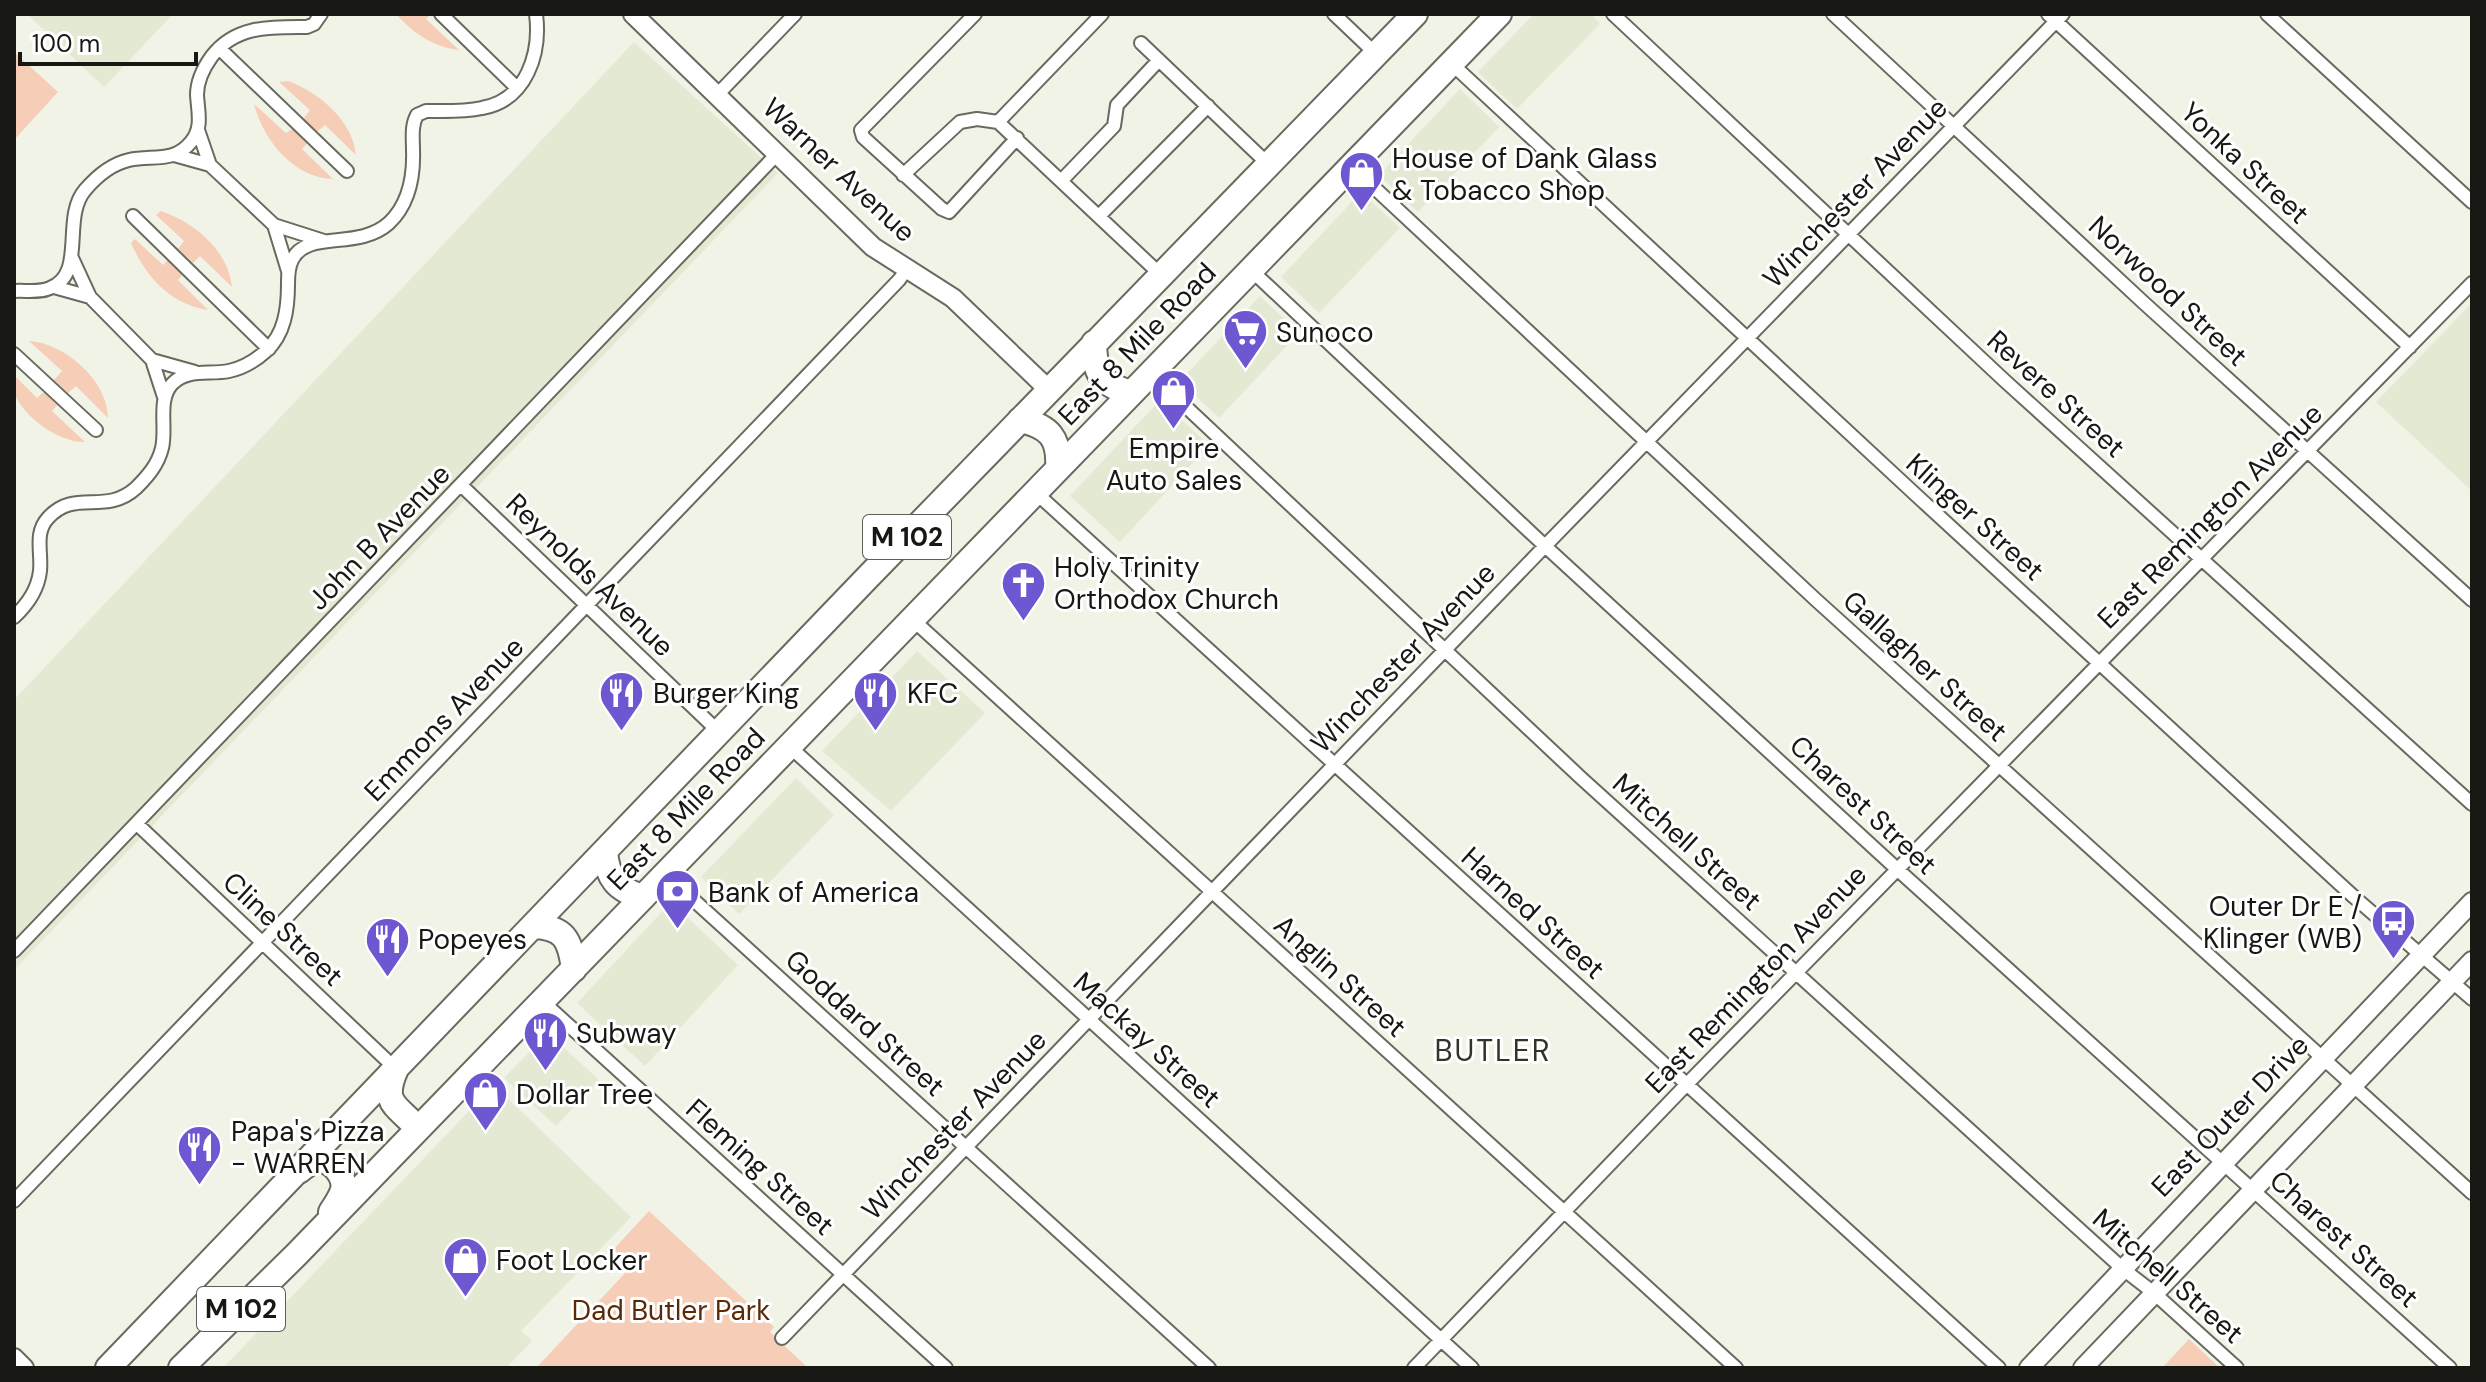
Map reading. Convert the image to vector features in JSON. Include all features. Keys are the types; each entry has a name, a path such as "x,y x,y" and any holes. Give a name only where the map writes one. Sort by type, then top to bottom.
{"highway":[{"name":"East 8 Mile Road","path":"108,1368 1094,343 1415,14"},
{"name":"East 8 Mile Road","path":"181,1368 574,969 1499,14"},
{"path":"1094,343 1100,376 1112,387 1131,393"},
{"path":"1020,420 1041,426 1053,437 1059,455 1058,468"},
{"path":"605,851 609,873 616,886 643,897"},
{"path":"533,926 560,932 569,945 574,969"},
{"path":"396,1069 388,1089 390,1098 398,1112 418,1129"},
{"path":"283,1186 314,1161 330,1163 342,1178 343,1191 336,1203 300,1250"}],"main road":[{"name":"Warner Avenue","path":"633,14 873,247 953,298 1049,390"},
{"name":"East Outer Drive","path":"2029,1368 2472,902"},
{"path":"2083,1368 2472,961"},
{"path":"14,1358 24,1368"}],"street":[{"path":"210,165 198,130 199,82 209,60 230,39 251,30 307,27 314,24 321,14"},
{"path":"441,14 517,88"},
{"path":"17,610 29,602 40,572 41,527 66,504 119,499 133,491 150,474 163,447 167,390 181,377 240,368 269,349 283,327 292,259 304,246 324,241 351,240 383,228 401,208 411,186 413,127 417,115 426,111 486,108 517,88 534,60 536,14"},
{"path":"717,95 795,14"},
{"path":"975,14 861,130 863,137 949,212 1017,138"},
{"path":"998,122 1102,14"},
{"path":"1334,14 1376,54"},
{"name":"Revere Street","path":"1613,14 1847,234 2472,804"},
{"name":"Norwood Street","path":"1833,14 2472,600"},
{"path":"2267,14 2472,202"},
{"name":"Winchester Avenue","path":"782,1338 1954,126 2056,16"},
{"name":"Yonka Street","path":"2056,16 2410,347"},
{"path":"1141,43 1268,164"},
{"path":"219,48 347,171"},
{"path":"1062,180 1114,126 1117,105 1159,60"},
{"name":"Klinger Street","path":"1452,64 2420,956 2472,999"},
{"path":"1099,216 1208,106"},
{"path":"903,175 960,122 969,119 998,122 1161,275"},
{"path":"174,155 193,140 198,130"},
{"name":"John B Avenue","path":"14,951 777,154"},
{"path":"164,404 152,360 90,297 72,258 74,209 89,186 112,166 131,159 174,155 210,165 274,225 324,241"},
{"name":"Gallagher Street","path":"1351,166 1999,766 2472,1193"},
{"path":"133,216 269,349"},
{"path":"274,225 288,271"},
{"path":"54,287 65,276 72,258"},
{"name":"Emmons Avenue","path":"14,1201 907,269"},
{"name":"Charest Street","path":"1251,270 1545,546 1897,869 2450,1368"},
{"name":"East Remington Avenue","path":"1414,1368 1795,973 2472,283"},
{"path":"14,291 54,287 90,297"},
{"path":"14,354 96,430"},
{"path":"152,360 198,373"},
{"name":"Mitchell Street","path":"1150,373 1444,651 1795,973 2237,1368"},
{"name":"Reynolds Avenue","path":"462,486 719,732"},
{"name":"Harned Street","path":"1035,492 1999,1368"},
{"name":"Anglin Street","path":"912,619 1736,1368"},
{"name":"Mackay Street","path":"789,746 1472,1368"},
{"name":"Cline Street","path":"137,824 396,1069"},
{"name":"Goddard Street","path":"665,874 1209,1368"},
{"name":"Fleming Street","path":"542,1001 946,1368"}],"shaded area":[{"path":"27,14 173,14 104,87"},
{"path":"1534,14 1591,14 1600,24 1517,109 1478,72"},
{"path":"634,42 778,173 14,970 14,700"},
{"path":"1460,89 1499,127 1418,212 1379,175"},
{"path":"1361,192 1400,228 1319,313 1281,277"},
{"path":"1260,296 1299,333 1219,418 1180,381"},
{"path":"2472,303 2472,491 2376,402"},
{"path":"1160,400 1209,445 1120,542 1070,496"},
{"path":"917,651 985,713 891,811 822,751"},
{"path":"796,778 834,815 739,914 701,877"},
{"path":"671,902 738,965 645,1066 577,1003"},
{"path":"548,1033 599,1080 556,1126 504,1078"},
{"path":"494,1085 631,1217 521,1331 532,1341 506,1368 223,1368"}],"green space":[{"path":"396,14 431,14 426,19 459,50 424,38"},
{"path":"14,52 58,92 14,140"},
{"path":"288,81 311,92 332,109 348,131 356,155 325,125 317,132 303,119 310,110 279,82"},
{"path":"254,104 286,133 295,127 309,141 302,149 333,179 305,172 282,155 265,131"},
{"path":"161,211 186,223 208,240 224,261 232,287 200,256 193,263 178,249 184,241 156,215"},
{"path":"135,239 163,265 170,258 185,272 178,280 208,310 182,302 161,287 137,255 131,243"},
{"path":"29,341 56,349 82,366 101,390 108,418 76,386 68,393 54,380 62,371"},
{"path":"14,375 37,398 46,390 59,403 52,411 85,442 55,434 35,420 15,395"},
{"name":"Dad Butler Park","path":"649,1211 774,1327 770,1332 808,1368 536,1368 628,1270 610,1253"},
{"path":"2189,1339 2220,1368 2162,1368"}],"place":[{"name":"House of Dank Glass & Tobacco Shop","path":"1361,213"},
{"name":"Sunoco","path":"1245,371"},
{"name":"Empire Auto Sales","path":"1174,430"},
{"name":"Holy Trinity Orthodox Church","path":"1023,622"},
{"name":"Burger King","path":"622,732"},
{"name":"KFC","path":"876,732"},
{"name":"Bank of America","path":"677,931"},
{"name":"Outer Dr E / Klinger (WB)","path":"2393,961"},
{"name":"Popeyes","path":"387,978"},
{"name":"Subway","path":"545,1072"},
{"name":"Dollar Tree","path":"485,1133"},
{"name":"Papa's Pizza - WARREN","path":"200,1186"},
{"name":"Foot Locker","path":"465,1299"}],"district":[{"name":"BUTLER","path":"1493,1050"}]}
